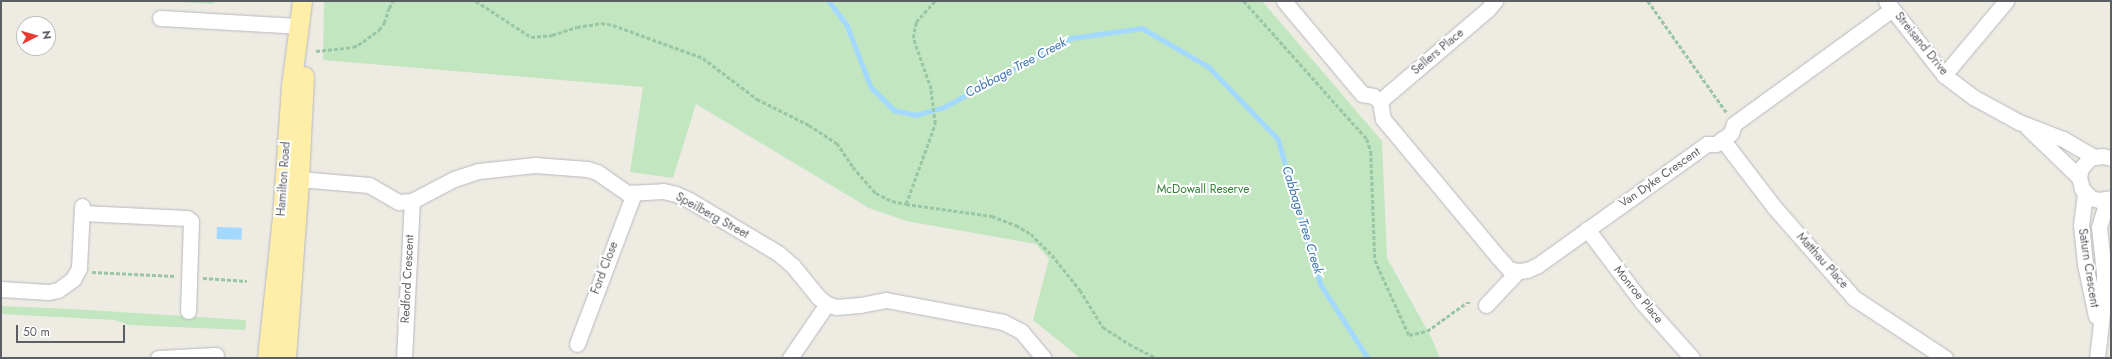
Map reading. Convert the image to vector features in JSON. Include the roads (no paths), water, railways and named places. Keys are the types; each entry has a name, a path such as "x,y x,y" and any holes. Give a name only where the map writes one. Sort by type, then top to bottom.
{"main road":[{"name":"Hamilton Road","path":"286,358 292,178 291,86 302,1"},
{"name":"Hamilton Road","path":"267,358 304,87 305,1"}],"street":[{"path":"1284,1 1362,94 1373,96 1380,101 1383,119 1499,258 1509,269 1518,271"},
{"name":"Sellers Place","path":"1380,101 1488,9 1495,1"},
{"path":"1944,75 2006,1"},
{"name":"Streisand Drive","path":"1889,5 1944,75 1973,97 2019,122 2106,157"},
{"name":"Van Dyke Crescent","path":"1518,271 1527,270 1538,265 1707,144 1716,144 1731,133 1734,124 1889,5"},
{"path":"160,18 298,26"},
{"name":"Streisand Drive","path":"2019,122 2079,176"},
{"name":"Matthau Place","path":"1722,139 1774,207 1854,298 1945,358"},
{"path":"2106,157 2084,164 2079,176 2080,185 2084,193 2091,198 2109,199"},
{"name":"Speilberg Street","path":"412,201 454,179 479,171 535,165 587,169 597,172 627,193 663,191 676,194 689,200 778,253 794,266 818,297 827,304"},
{"path":"292,178 370,185 400,202 412,201"},
{"name":"Ford Close","path":"577,344 634,193"},
{"name":"Saturn Crescent","path":"2084,193 2081,225 2085,264 2096,311 2097,351"},
{"name":"Saturn Crescent","path":"2097,351 2103,305 2104,273 2099,227 2109,199"},
{"name":"Redford Crescent","path":"404,358 412,201"},
{"path":"1,289 48,292 58,290 73,279 79,268 82,209 187,218 191,221 193,226 188,311"},
{"name":"Monroe Place","path":"1587,229 1642,302 1692,358"},
{"path":"1486,305 1518,271"},
{"path":"790,358 827,304 844,306 886,300 1003,322 1021,332 1044,358"},
{"path":"158,358 216,355"}],"water":[{"path":"217,227 242,228 242,240 217,239"}],"waterway":[{"name":"Cabbage Tree Creek","path":"829,1 847,25 871,87 894,110 915,115 942,108 1071,38 1142,28 1209,67 1278,139 1321,285 1368,358"}],"park label":[{"name":"McDowall Reserve","path":"1203,190"}]}
